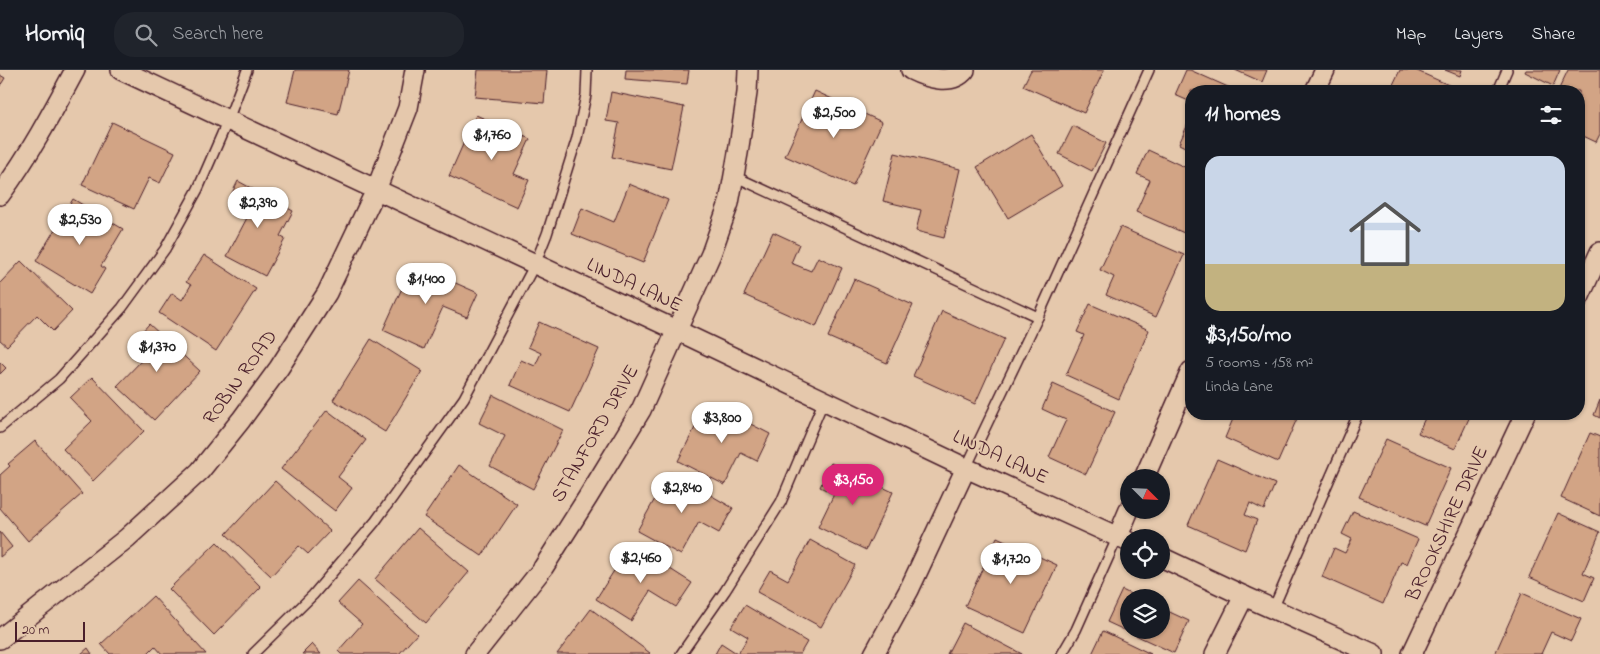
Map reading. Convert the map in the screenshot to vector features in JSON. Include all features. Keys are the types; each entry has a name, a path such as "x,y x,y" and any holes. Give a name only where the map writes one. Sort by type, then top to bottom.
{"street":[{"path":"0,195 45,125 75,70"},
{"name":"LINDA LANE","path":"121,70 966,468 1120,538"},
{"name":"ROBIN ROAD","path":"0,639 127,538 200,470 241,420 279,368 327,293 376,190 408,108 415,70"},
{"name":"STANFORD DRIVE","path":"475,654 543,568 641,410 711,254 729,203 747,93 748,70"},
{"path":"911,70 918,74 943,80 958,77 965,70"},
{"path":"1318,85 1325,70"},
{"path":"1585,285 1600,252"},
{"path":"1148,469 1185,385"},
{"name":"BROOKSHIRE DRIVE","path":"1412,654 1521,420"},
{"path":"874,654 909,590 966,468"},
{"path":"1170,561 1374,654"},
{"path":"1215,654 1244,596"}],"lane":[{"path":"0,428 59,379 122,308 165,248 198,189 247,70"},
{"path":"253,654 313,595 380,514 464,398 535,264 547,234 577,138 586,95 587,70"},
{"path":"966,468 1038,317 1149,70"},
{"path":"1501,85 1507,70"},
{"path":"734,176 1038,317"},
{"path":"681,654 725,591 781,502 824,400"},
{"path":"1273,609 1355,420"},
{"path":"1062,654 1120,545"}],"building":[{"path":"295,70 349,70 338,114 287,102"},
{"path":"478,70 547,70 544,103 475,97"},
{"path":"626,70 689,70 687,84 625,79"},
{"path":"1031,70 1104,70 1084,113 1023,86"},
{"path":"1186,70 1224,85 1185,85 1185,99 1175,95"},
{"path":"1235,70 1267,70 1262,82"},
{"path":"1400,70 1415,70 1449,85 1393,85"},
{"path":"1445,70 1462,70 1460,76"},
{"path":"1526,70 1560,70 1553,85 1525,72"},
{"path":"1568,70 1600,70 1600,134 1596,142 1585,137 1585,85 1561,85"},
{"path":"0,75 5,78 0,86"},
{"path":"815,91 882,122 853,186 785,156"},
{"path":"611,92 684,107 671,169 612,157 619,123 606,121"},
{"path":"476,115 530,139 514,174 529,180 517,207 449,176"},
{"path":"112,122 175,152 160,183 149,178 134,209 82,185"},
{"path":"1073,126 1106,143 1092,171 1059,154"},
{"path":"1185,130 1185,147 1179,144"},
{"path":"1031,134 1062,186 1008,218 977,167"},
{"path":"1148,150 1185,167 1185,233 1136,212 1150,180 1137,174"},
{"path":"895,153 960,169 944,238 916,231 921,210 883,201"},
{"path":"238,181 293,211 280,236 285,239 265,276 227,256 249,214 227,203"},
{"path":"629,184 668,200 643,263 572,234 582,208 614,222"},
{"path":"73,199 123,229 101,266 105,269 90,294 36,261"},
{"path":"1120,227 1184,255 1156,317 1106,295 1114,277 1100,270"},
{"path":"773,232 799,244 791,263 811,271 818,257 842,268 816,327 744,295"},
{"path":"204,255 256,289 216,351 159,313 172,293 182,300 191,285 186,282"},
{"path":"21,261 72,311 53,331 37,315 7,346 0,340 0,283"},
{"path":"413,264 478,293 467,317 443,307 424,349 383,330"},
{"path":"854,279 913,305 887,363 828,337"},
{"path":"1090,304 1149,330 1119,399 1066,375 1084,335 1077,332"},
{"path":"942,311 1004,339 975,404 913,376"},
{"path":"539,322 599,349 570,412 510,385 521,360 535,366 541,353 528,347"},
{"path":"149,324 200,371 154,420 117,386 144,358 130,345"},
{"path":"371,339 422,371 385,432 333,400"},
{"path":"0,362 6,368 0,374"},
{"path":"92,377 144,431 93,481 63,449 92,421 70,398"},
{"path":"1053,384 1115,412 1086,474 1049,457 1066,420 1042,409"},
{"path":"493,395 563,430 533,489 490,466 505,436 479,423"},
{"path":"1600,400 1600,418 1594,415"},
{"path":"708,402 770,434 757,461 741,453 725,485 678,461"},
{"path":"327,410 366,440 338,477 352,488 335,511 281,469"},
{"path":"1232,420 1296,420 1278,462 1225,438"},
{"path":"1424,420 1468,420 1455,449 1418,433"},
{"path":"1590,433 1600,437 1600,516 1561,498"},
{"path":"1386,439 1451,468 1425,526 1359,497"},
{"path":"35,441 82,494 28,541 0,508 0,475 10,466 8,464"},
{"path":"1217,459 1275,484 1264,510 1250,503 1245,515 1257,520 1245,550 1188,525"},
{"path":"831,463 893,492 866,550 818,527 834,494 820,487"},
{"path":"459,465 517,504 482,556 424,517"},
{"path":"670,472 733,508 719,533 699,522 681,555 637,531"},
{"path":"275,481 330,531 308,554 299,546 271,576 226,534"},
{"path":"1353,511 1418,539 1407,564 1401,562 1383,604 1322,577 1334,548 1345,553 1352,539 1342,534"},
{"path":"1558,513 1600,532 1583,573 1594,578 1584,601 1529,577"},
{"path":"418,528 469,572 426,623 375,579"},
{"path":"0,532 12,547 0,557"},
{"path":"997,537 1057,565 1025,633 965,606"},
{"path":"810,540 855,565 821,627 757,592 770,570 788,580"},
{"path":"217,542 261,587 214,635 169,589"},
{"path":"631,544 692,583 676,607 650,591 631,621 596,599"},
{"path":"358,581 417,634 399,654 341,654 338,651 362,624 338,603"},
{"path":"1522,593 1581,619 1571,641 1551,632 1541,654 1495,654"},
{"path":"1120,594 1120,628 1107,622"},
{"path":"153,596 206,654 162,654 155,646 147,654 110,654 101,644"},
{"path":"745,605 807,642 800,654 738,654 748,637 731,627"},
{"path":"591,609 650,653 557,654"},
{"path":"1170,612 1189,621 1174,653 1144,639 1170,639"},
{"path":"963,623 1022,654 947,654"},
{"path":"1103,631 1151,654 1092,654"},
{"path":"721,643 738,654 715,654"},
{"path":"312,644 321,654 302,654"},
{"path":"88,648 92,654 81,654"}]}
